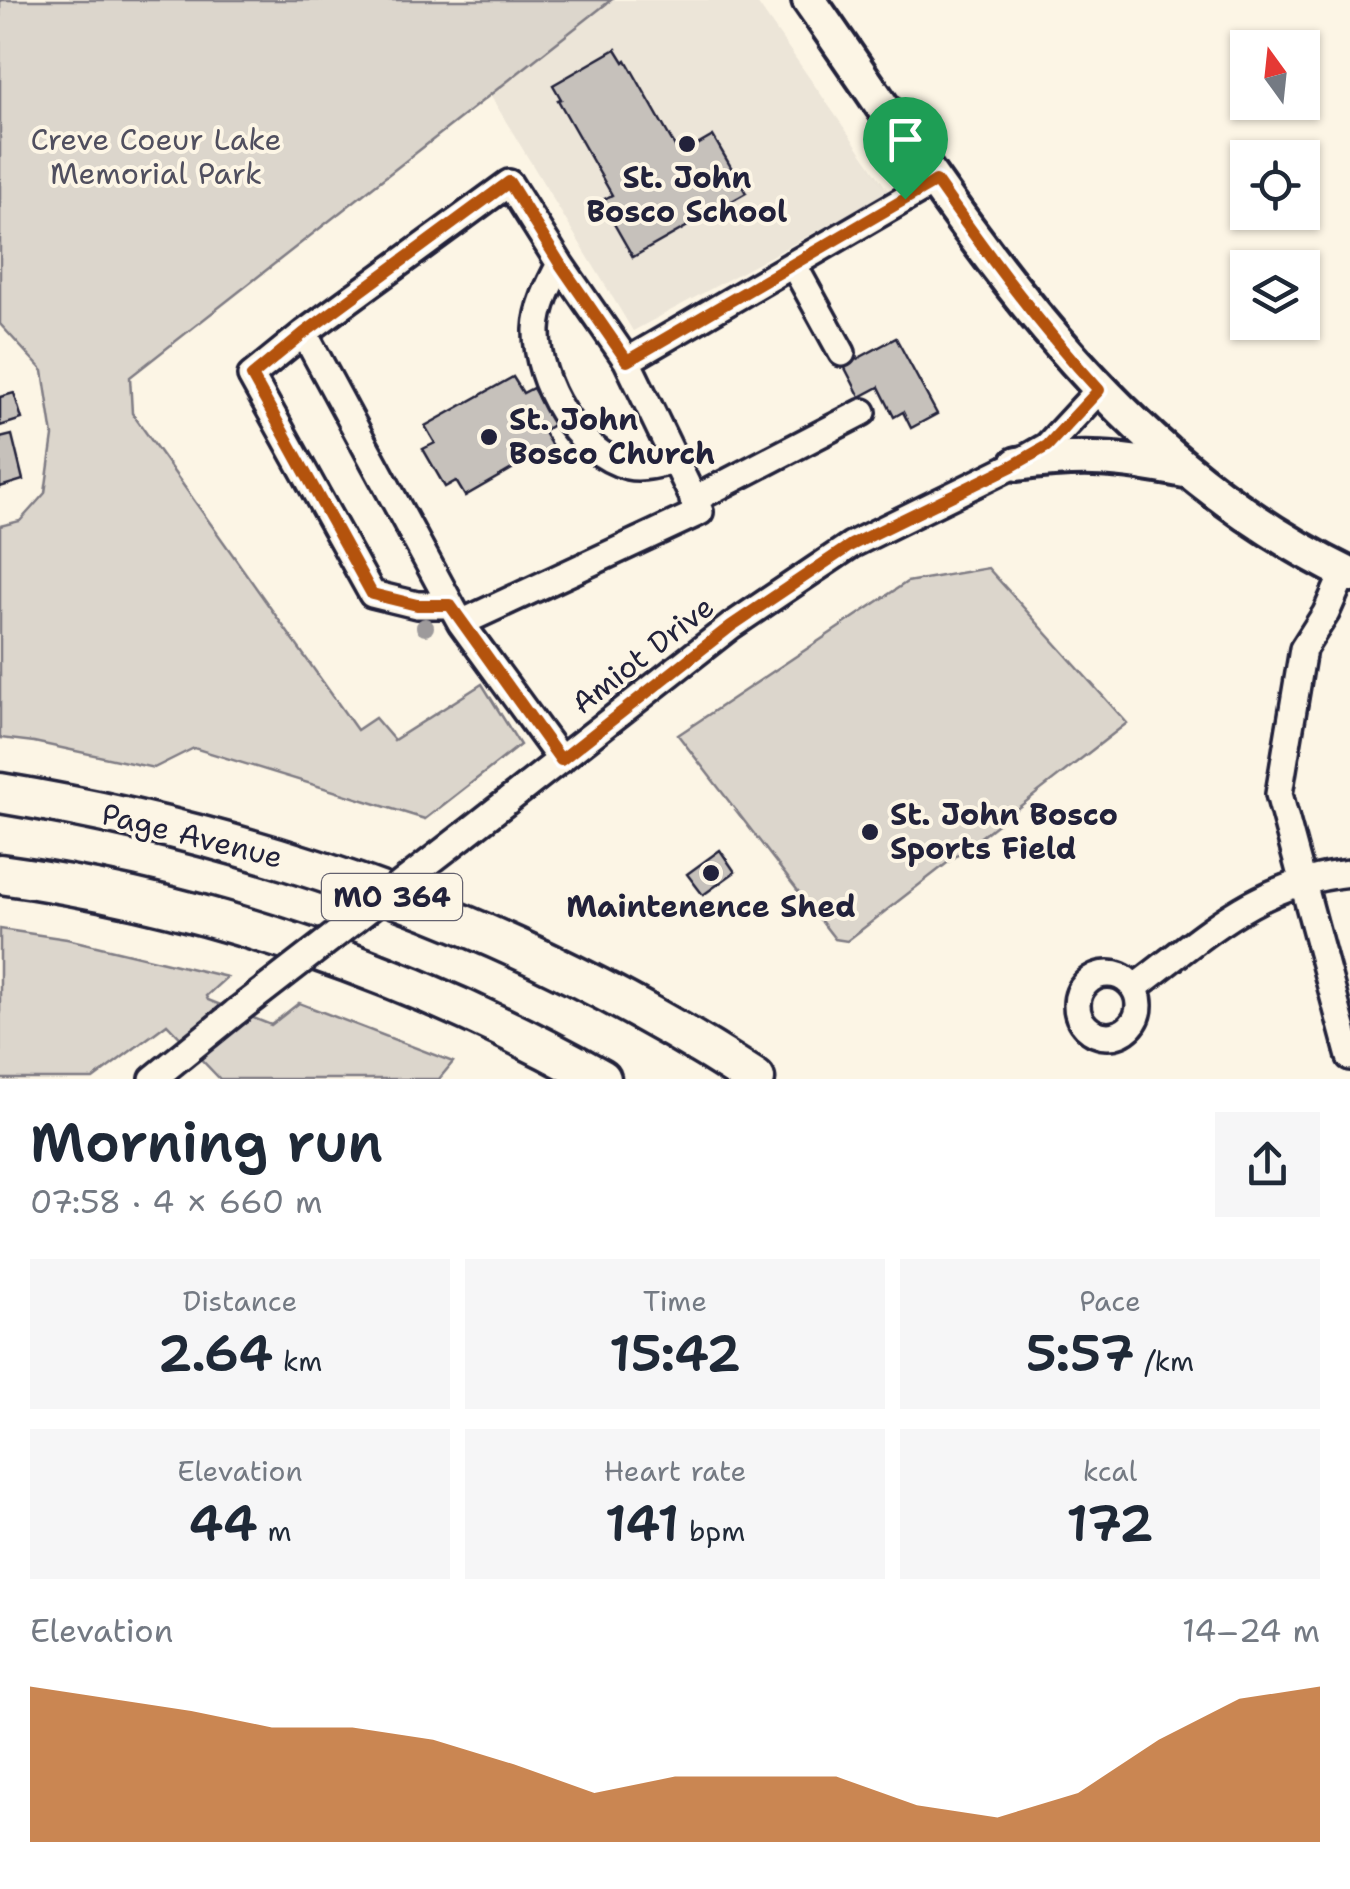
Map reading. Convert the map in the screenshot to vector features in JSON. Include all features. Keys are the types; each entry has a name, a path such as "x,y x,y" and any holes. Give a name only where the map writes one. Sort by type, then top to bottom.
{"highway":[{"name":"Page Avenue","path":"0,793 157,824 328,872 482,932 562,969 640,1010 755,1079"},
{"name":"MO 364","path":"0,874 186,912 358,966 498,1026 601,1079"}],"main road":[{"path":"809,0 987,254 1060,348 1099,390 1186,472 1240,510 1347,573"},
{"path":"1016,464 1124,458 1186,472"}],"street":[{"path":"627,361 936,181"},
{"path":"509,182 560,264 627,361 700,512 456,614 372,594 252,376 509,182"},
{"path":"560,264 544,294 537,328 540,358 570,422 590,448 628,466 654,466 674,460"},
{"path":"793,264 842,353"},
{"path":"304,333 456,614 561,760"},
{"name":"Amiot Drive","path":"152,1079 731,626 851,545 1047,446 1099,390"},
{"path":"693,500 863,412"},
{"path":"1347,573 1303,649 1279,794 1350,1058"},
{"path":"1134,988 1254,900 1300,881 1350,874"}],"shaded area":[{"name":"St. John Bosco School","path":"611,0 755,0 889,192 633,331 490,95"}],"green space":[{"name":"Creve Coeur Lake Memorial Park","path":"0,0 611,0 130,377 132,413 357,730 375,718 394,740 482,684 520,745 425,819 194,748 154,768 0,738 0,526 20,521 45,493 53,436 43,371 0,324"},
{"name":"St. John Bosco Sports Field","path":"988,568 1127,723 847,941 835,939 678,735 907,582"},
{"path":"0,929 67,939 227,977 206,996 208,1000 271,1025 299,1003 453,1062 439,1079 220,1079 167,1024 93,1079 0,1079"}],"building":[{"name":"St. John Bosco School","path":"616,49 680,155 713,136 746,193 633,257 601,201 612,195 553,85"},
{"path":"896,338 937,414 911,428 903,412 894,417 879,387 860,397 844,366"},
{"name":"St. John Bosco Church","path":"513,377 523,393 533,388 554,424 543,431 552,446 465,496 456,481 445,487 423,449 435,443 425,426"},
{"path":"14,393 22,419 0,426 0,397"},
{"path":"12,435 23,480 0,487 0,438"},
{"name":"Maintenence Shed","path":"720,850 735,872 703,895 687,874"}],"place":[{"name":"St. John Bosco School","path":"687,144"},
{"name":"St. John Bosco Church","path":"489,437"},
{"name":"St. John Bosco Sports Field","path":"870,832"},
{"name":"Maintenence Shed","path":"711,873"}],"route":[{"path":"936,181 1060,348 1099,390 1047,446 851,545 731,626 561,760 450,605 417,605 372,594 252,376 509,182 627,361 905,199 936,181"}]}
